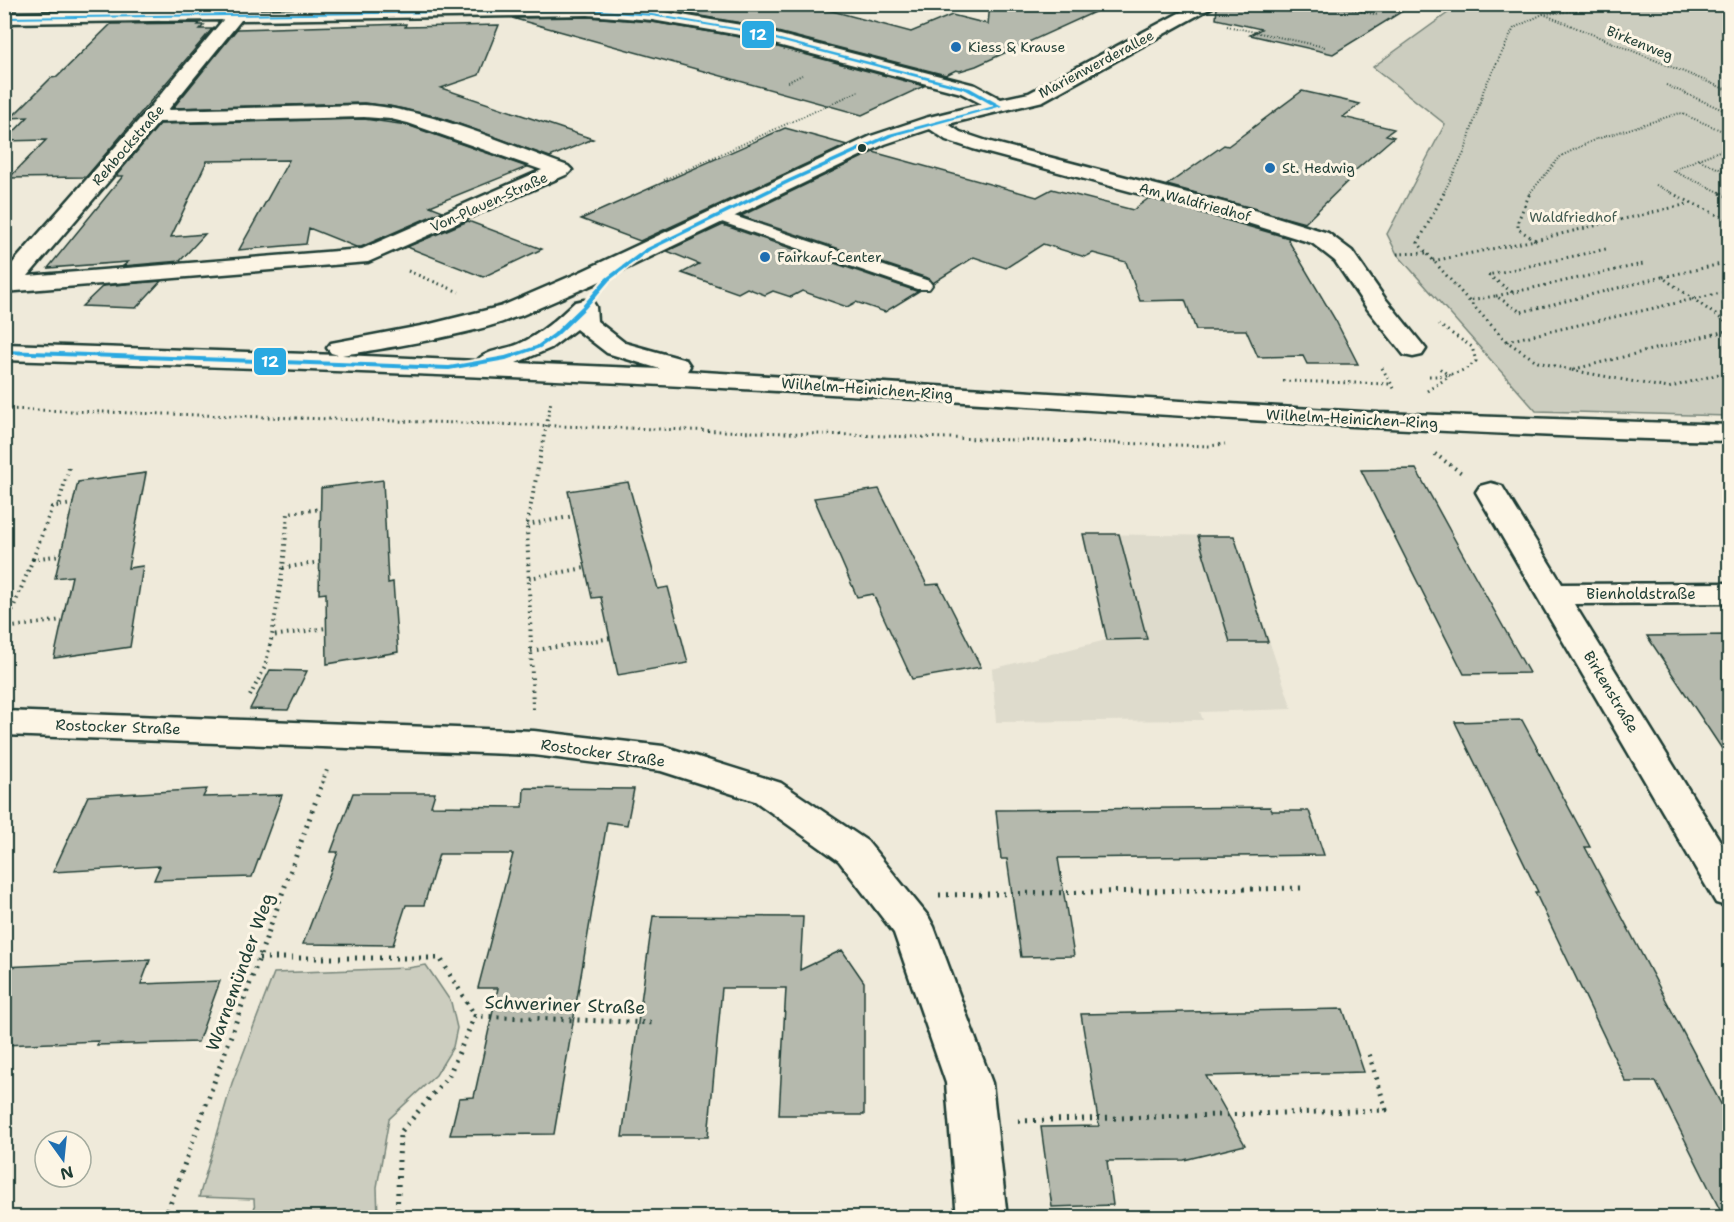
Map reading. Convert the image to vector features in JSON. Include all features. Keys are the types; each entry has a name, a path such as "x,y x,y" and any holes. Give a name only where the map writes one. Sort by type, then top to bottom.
{"street":[{"name":"Marienwerderallee","path":"219,358 306,352 387,342 463,325 511,311 647,250 878,140 932,122 1036,97 1210,4"},
{"path":"4,18 241,9 591,7 741,30 968,89 999,105"},
{"name":"Rehbockstraße","path":"6,285 153,116 241,9"},
{"name":"Von-Plauen-Straße","path":"6,285 368,255 561,170 415,118 391,113 364,111 153,116"},
{"name":"Am Waldfriedhof","path":"932,122 953,136 980,145 1249,216 1320,238 1344,256 1375,302 1413,349"},
{"name":"Marienwerderallee","path":"515,365 555,335 584,307 608,279 647,250"},
{"path":"584,307 585,324 616,348 675,366 743,381"},
{"path":"511,311 497,332 499,353 515,365"},
{"name":"Wilhelm-Heinichen-Ring","path":"4,352 449,368 515,365 1390,422 1730,433"},
{"name":"Birkenstraße","path":"1491,492 1730,892"},
{"name":"Bienholdstraße","path":"1552,594 1730,593"},
{"name":"Rostocker Straße","path":"4,723 534,743 663,759 768,792 853,851 913,927 969,1083 982,1218"}],"lane":[{"path":"719,216 923,285"}],"path":[{"path":"1329,4 1378,15"},
{"path":"1543,14 1547,4"},
{"path":"1657,4 1543,14 1514,28 1485,89 1465,151 1418,243 1506,341 1538,362 1668,388 1730,371"},
{"name":"Birkenweg","path":"1543,14 1730,91"},
{"path":"1227,26 1325,47"},
{"path":"1666,85 1730,113"},
{"path":"664,180 860,91"},
{"path":"1535,240 1518,229 1518,221 1531,189 1561,156 1594,140 1680,113 1730,134"},
{"path":"1730,147 1673,171 1730,197"},
{"path":"1698,159 1730,174"},
{"path":"1656,185 1730,221"},
{"path":"1433,261 1692,203"},
{"path":"1513,292 1488,274 1606,249"},
{"path":"1397,254 1427,253"},
{"path":"368,255 464,294"},
{"path":"1496,296 1521,312 1730,262"},
{"path":"1468,300 1643,264"},
{"path":"1662,277 1730,325"},
{"path":"1506,341 1730,291"},
{"path":"1572,370 1730,330"},
{"path":"1278,381 1391,384"},
{"path":"534,743 527,525 549,424 551,400"},
{"path":"4,409 1198,445 1230,443"},
{"path":"1425,448 1491,492"},
{"path":"58,506 69,468"},
{"path":"5,630 52,507 73,504"},
{"path":"231,731 265,668 283,568 288,513 321,509"},
{"path":"527,525 574,516"},
{"path":"33,559 61,555"},
{"path":"283,568 320,562"},
{"path":"529,578 585,568"},
{"path":"5,630 62,620"},
{"path":"272,636 326,628"},
{"path":"531,651 610,638"},
{"name":"Warnemünder Weg","path":"165,1218 340,736"},
{"path":"889,896 1302,888"},
{"name":"Schweriner Straße","path":"259,958 440,958 475,1016"},
{"name":"Schweriner Straße","path":"475,1016 655,1023"},
{"name":"Schweriner Straße","path":"397,1218 400,1133 449,1075 475,1016"},
{"path":"973,1122 1386,1110 1368,1050"}],"shaded area":[{"path":"1083,534 1234,536 1292,709 1200,712 1203,720 996,722 992,669 1106,640"}],"green space":[{"name":"Waldfriedhof","path":"1459,5 1729,5 1729,416 1536,411 1397,254 1387,234 1445,124 1373,67"},
{"path":"426,965 451,1002 457,1028 453,1047 436,1075 389,1119 377,1187 378,1217 255,1217 254,1199 199,1197 232,1083 274,973 408,968"}],"building":[{"path":"131,4 215,4 212,8 126,9"},
{"path":"610,4 806,4 911,32 952,15 988,24 990,4 1112,4 976,66 956,70 946,75 742,23 652,8"},
{"path":"1220,4 1414,4 1333,54 1250,35 1261,29 1216,19 1217,7"},
{"path":"588,17 652,22 740,37 924,86 862,115 512,18"},
{"path":"200,23 198,25 204,25 200,29 212,29 86,177 9,178 46,140 5,141 28,117 11,118 111,24"},
{"path":"406,24 405,27 499,25 479,75 441,88 593,139 550,157 442,118 390,106 364,103 173,108 237,29"},
{"path":"1302,91 1360,104 1343,117 1394,129 1386,135 1394,137 1350,175 1354,175 1305,223 1167,185 1224,145 1228,146"},
{"path":"364,119 407,125 527,167 430,206 443,211 361,247 309,228 306,244 239,250 289,160 207,161 171,237 205,234 180,261 123,266 128,262 48,268 123,176 116,176 160,124"},
{"path":"785,128 847,145 640,241 581,219"},
{"path":"873,152 1037,197 1052,189 1133,210 1149,198 1289,238 1288,240 1336,321 1358,364 1307,364 1303,356 1258,357 1246,330 1196,330 1185,300 1140,301 1126,262 1093,253 1085,257 1043,244 1006,268 974,257 933,283 930,279 741,216"},
{"path":"468,221 542,249 483,277 407,247"},
{"name":"Fairkauf-Center","path":"723,225 919,291 885,312 856,302 847,307 802,291 791,297 773,291 765,295 747,288 738,293 682,273 699,264 667,251"},
{"path":"161,281 136,308 82,306 103,286"},
{"path":"1416,469 1529,673 1464,674 1361,470"},
{"path":"146,473 128,568 143,566 130,647 54,658 72,576 55,578 78,482"},
{"path":"383,480 388,583 393,582 398,652 327,664 326,593 319,594 321,488"},
{"path":"628,482 658,589 668,587 688,663 618,675 601,597 592,598 568,491"},
{"path":"879,489 927,585 939,584 981,667 912,679 873,594 857,597 814,498"},
{"path":"1083,534 1119,534 1147,639 1107,640"},
{"path":"1198,536 1234,536 1268,642 1230,642"},
{"path":"1730,635 1730,761 1647,636"},
{"path":"270,670 307,671 288,710 250,709"},
{"path":"1522,720 1590,847 1585,847 1730,1121 1730,1218 1724,1218 1656,1082 1626,1082 1535,892 1538,892 1455,722"},
{"path":"524,788 634,789 627,825 607,822 554,1134 450,1135 459,1098 474,1097 498,988 478,988 513,854 439,854 424,905 406,905 393,945 303,944 338,852 331,852 353,793 435,793 431,806 523,807"},
{"path":"207,789 203,797 282,795 252,877 154,880 160,866 53,872 88,796"},
{"path":"1270,807 1272,811 1309,811 1324,855 1058,858 1074,956 1021,957 1007,859 1001,859 996,810"},
{"path":"653,916 803,917 800,970 842,950 864,982 864,1115 779,1115 786,988 722,988 708,1137 622,1137"},
{"path":"150,960 141,984 220,981 198,1042 97,1045 98,1041 4,1045 4,967"},
{"path":"1343,1009 1364,1072 1206,1076 1245,1145 1184,1160 1107,1161 1113,1205 1052,1207 1041,1127 1099,1126 1081,1014"}],"transit line":[{"name":"12","path":"4,18 588,10 652,15 741,30 968,89 999,106"},
{"name":"12","path":"4,352 449,368 506,358 538,347 555,335 584,307 608,279 647,250 789,181 891,135 999,106"}],"place":[{"name":"Kiess & Krause","path":"956,47"},
{"name":"St. Hedwig","path":"1270,168"},
{"name":"Fairkauf-Center","path":"765,257"}]}
